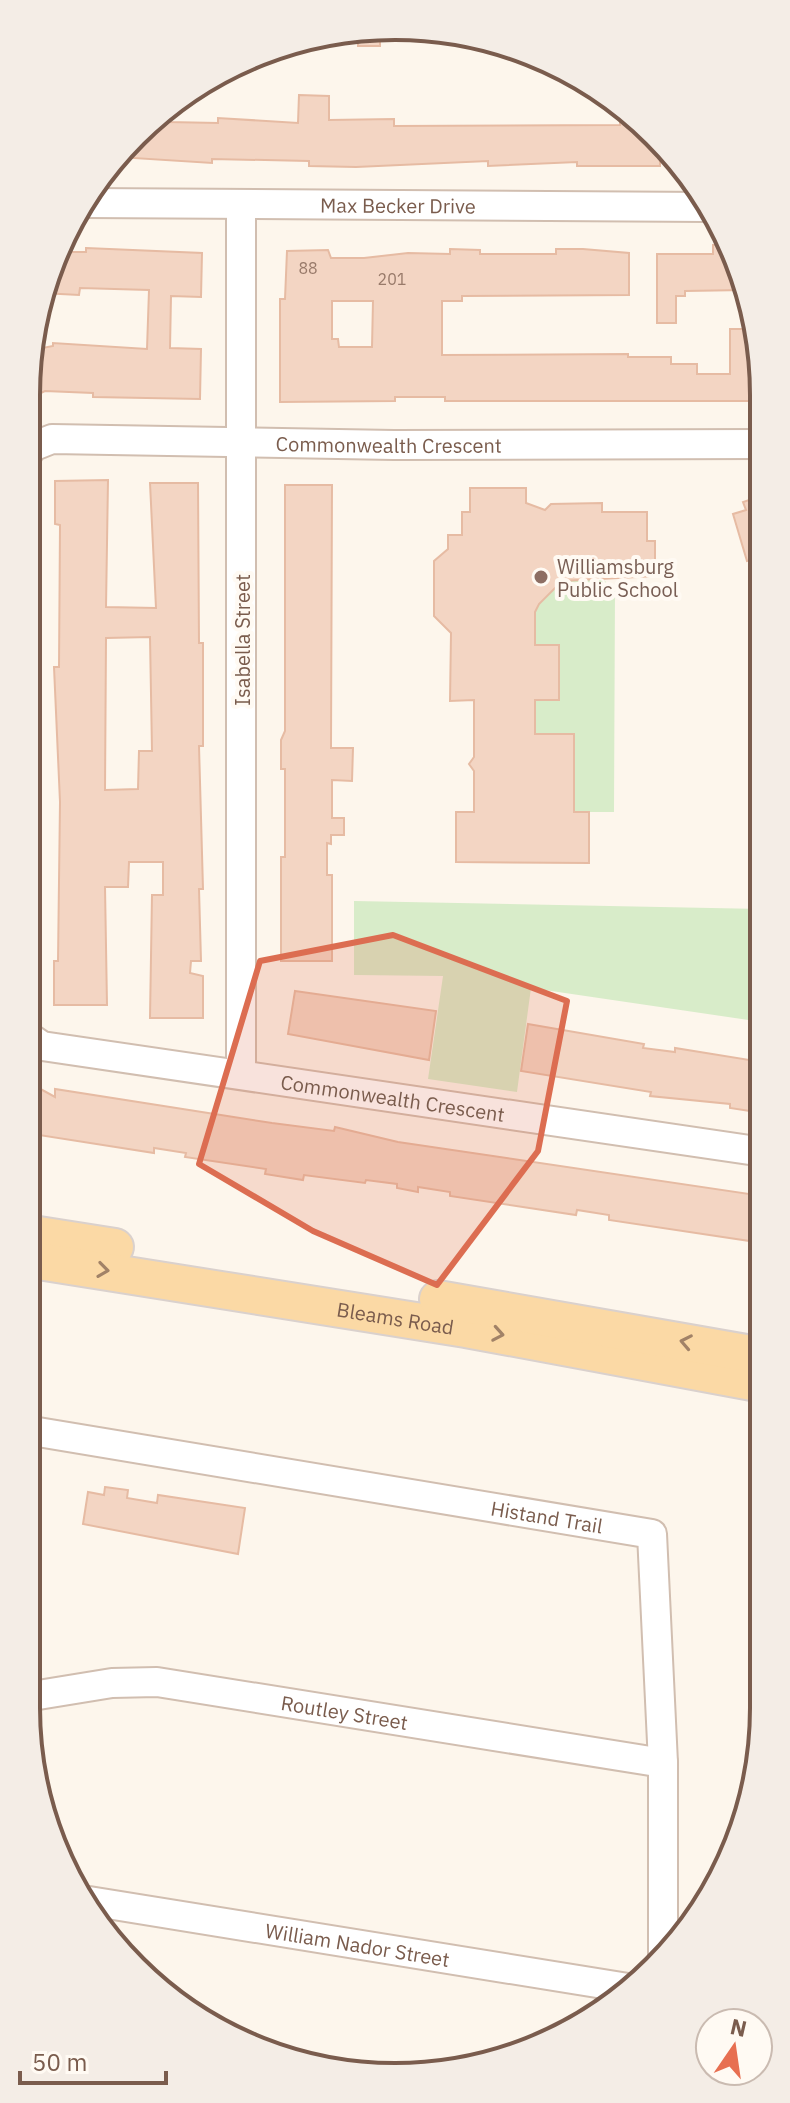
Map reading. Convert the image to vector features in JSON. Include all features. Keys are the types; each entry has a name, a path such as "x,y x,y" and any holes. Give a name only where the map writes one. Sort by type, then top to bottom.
{"main road":[{"name":"Bleams Road","path":"40,1235 562,1319 750,1354"},
{"name":"Bleams Road","path":"40,1261 451,1326 750,1382"}],"street":[{"name":"Max Becker Drive","path":"97,203 695,207"},
{"name":"Isabella Street","path":"241,206 241,1074"},
{"name":"Commonwealth Crescent","path":"40,444 52,439 750,444"},
{"name":"Commonwealth Crescent","path":"40,1045 750,1150"},
{"name":"Histand Trail","path":"40,1432 652,1534 663,1763 663,1941"},
{"name":"Routley Street","path":"40,1695 125,1682 157,1682 663,1763"},
{"name":"William Nador Street","path":"98,1903 616,1986"}],"highlighted area":[{"path":"393,935 567,1001 538,1151 437,1285 313,1231 199,1164 260,961"}],"green space":[{"path":"556,568 582,569 582,580 604,580 615,591 614,812 574,812 574,734 535,734 535,700 559,645 535,645 535,607"},
{"path":"354,901 750,909 750,1020 531,988 517,1092 428,1079 443,976 354,975"}],"building":[{"path":"380,41 380,46 358,46 358,42"},
{"path":"299,95 329,96 329,120 394,119 394,126 620,125 620,120 660,159 660,166 577,166 577,162 488,166 488,161 356,167 309,166 309,161 212,159 212,163 131,158 168,122 218,123 218,118 298,123"},
{"path":"713,245 716,245 734,290 685,291 685,296 676,296 676,323 657,323 657,254 713,254"},
{"path":"86,248 202,253 201,297 171,296 170,348 201,349 200,399 93,397 93,393 45,391 40,393 43,348 53,346 53,343 147,349 149,290 80,288 79,295 55,294 70,252 86,252"},
{"path":"450,249 480,250 480,254 556,254 556,249 583,249 629,253 629,295 462,296 462,301 442,301 442,355 628,354 628,357 671,357 671,364 697,364 697,374 730,374 730,329 744,329 750,401 445,401 445,397 395,397 395,401 280,402 280,299 285,299 287,251 328,250 331,258 408,253 450,254","holes":["332,301 373,301 372,347 339,347 338,339 332,339"]},
{"path":"108,480 106,607 156,608 150,483 198,483 199,643 203,643 203,746 199,746 203,889 199,889 201,961 191,961 190,973 203,976 203,1018 150,1018 152,895 163,895 163,862 129,862 128,887 105,887 107,1005 54,1005 54,961 58,961 60,802 54,667 59,667 60,525 55,524 55,481","holes":["150,637 152,751 139,751 138,789 105,790 106,638"]},
{"path":"285,485 332,485 331,748 353,748 352,781 332,780 332,818 344,818 344,835 331,835 331,844 327,843 327,875 332,875 332,961 281,961 281,857 285,857 285,769 281,769 281,740 285,731"},
{"path":"470,488 526,488 526,503 545,510 551,504 602,503 602,512 647,512 647,541 655,541 655,576 562,581 535,612 535,645 559,645 559,700 535,700 535,734 574,734 574,812 589,812 589,863 456,862 456,812 474,812 474,771 469,764 474,757 474,700 450,701 451,633 434,616 434,561 448,549 448,535 462,535 462,512 470,512"},
{"path":"750,500 750,560 747,561 733,514 746,510 743,502"},
{"path":"295,991 436,1011 429,1060 288,1034"},
{"path":"528,1024 644,1044 643,1048 675,1052 675,1048 750,1060 750,1111 730,1108 730,1104 650,1096 651,1092 521,1071"},
{"path":"40,1089 55,1097 55,1089 272,1123 334,1131 335,1127 398,1142 750,1194 750,1241 609,1220 609,1215 577,1210 576,1215 450,1196 450,1192 418,1187 418,1192 397,1188 397,1184 366,1180 365,1183 304,1175 303,1180 265,1174 266,1169 185,1157 186,1153 154,1148 154,1153 40,1135"},
{"path":"105,1487 128,1490 127,1498 157,1503 158,1495 245,1508 238,1554 83,1524 88,1492 104,1495"}],"place":[{"name":"Williamsburg Public School","path":"541,577"}]}
